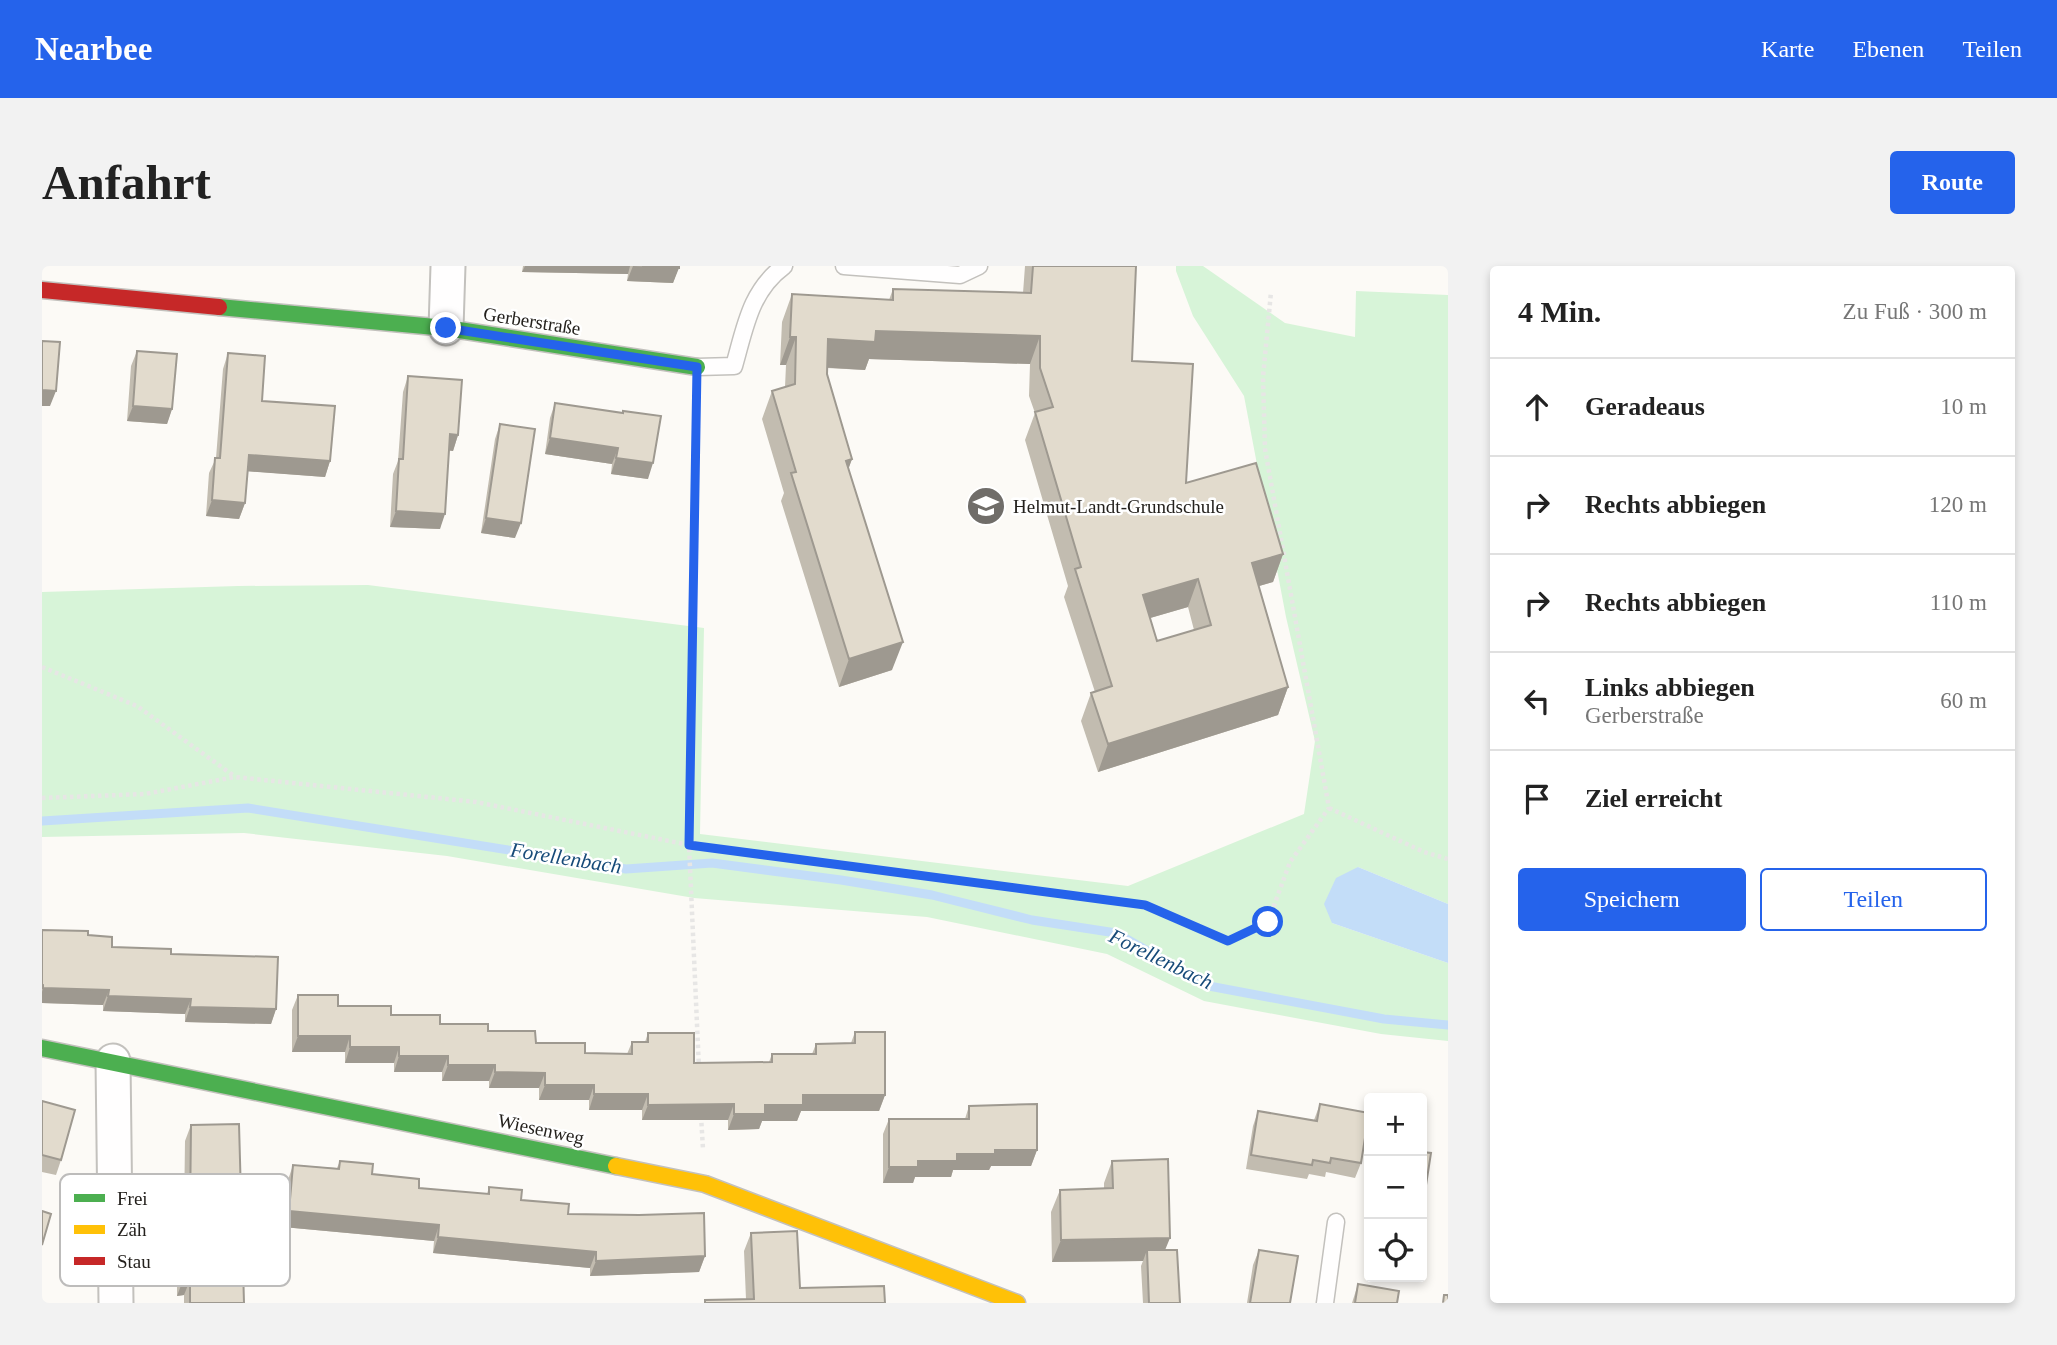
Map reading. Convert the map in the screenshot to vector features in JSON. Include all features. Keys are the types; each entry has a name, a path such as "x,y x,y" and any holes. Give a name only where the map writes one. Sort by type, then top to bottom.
{"street":[{"path":"446,328 448,266"},
{"name":"Gerberstraße","path":"42,290 446,328 697,367"},
{"name":"Wiesenweg","path":"42,1048 705,1184 952,1291 1017,1303"},
{"path":"113,1061 114,1174"}],"lane":[{"name":"Gerberstraße","path":"697,367 734,366 754,299 768,278 784,266"},
{"path":"844,266 960,275 979,266"},
{"path":"1325,1303 1336,1222"}],"path":[{"path":"42,798 145,794 235,777 476,802 689,845 1145,905 1228,941 1268,922 1290,862 1329,808 1265,449 1264,377 1271,292"},
{"path":"697,367 689,857 699,1075"},
{"path":"42,667 137,706 235,777"},
{"path":"1329,808 1424,852 1448,859"},
{"path":"701,1103 705,1184"}],"green space":[{"path":"1176,266 1203,266 1285,323 1355,337 1356,291 1448,295 1448,904 1358,867 1332,923 1448,963 1448,1041 1381,1034 1204,1001 1107,954 927,917 694,898 447,856 244,833 42,837 42,592 238,586 368,585 704,628 700,834 1128,886 1304,814 1315,741 1286,617 1244,396 1193,316"}],"water":[{"path":"1358,867 1448,904 1448,963 1332,923 1324,904 1336,878"}],"building":[{"path":"642,266 679,266 679,268"},
{"path":"1033,266 1136,266 1132,361 1193,364 1186,483 1256,463 1283,554 1252,563 1288,687 1108,744 1091,693 1112,686 1075,569 1081,567 1035,412 1053,407 1040,368 1040,336 876,331 875,342 828,339 827,374 852,459 846,461 903,642 849,659 791,473 796,472 772,391 795,384 796,337 790,337 792,294 893,300 893,289 1031,293","holes":["1198,579 1211,625 1157,641 1143,595"]},
{"path":"42,341 60,342 56,391 42,390"},
{"path":"137,351 177,354 172,409 133,406"},
{"path":"228,353 265,356 262,401 335,406 330,461 249,455 245,503 212,500 215,458 220,458"},
{"path":"408,376 462,380 458,435 450,434 445,514 396,511 399,459 403,459"},
{"path":"555,403 661,416 653,463 616,458 618,448 550,438"},
{"path":"500,424 535,429 521,523 486,518"},
{"path":"42,930 88,931 88,935 112,937 112,947 171,949 171,954 278,957 276,1009 190,1007 191,999 108,996 109,990 43,988"},
{"path":"298,995 338,995 338,1006 391,1006 391,1015 440,1015 440,1024 488,1024 488,1031 535,1031 536,1043 585,1043 585,1053 632,1054 632,1042 648,1042 648,1033 694,1033 694,1063 772,1062 772,1054 816,1054 816,1044 855,1043 855,1032 885,1032 885,1095 803,1095 803,1105 765,1105 765,1114 734,1114 734,1104 648,1105 648,1094 594,1094 594,1085 545,1085 545,1073 495,1072 495,1065 448,1065 448,1056 399,1056 399,1047 350,1047 350,1036 298,1036"},
{"path":"42,1101 75,1110 61,1160 42,1155"},
{"path":"1037,1104 1037,1150 957,1154 957,1161 918,1161 918,1167 889,1167 889,1119 969,1119 969,1106"},
{"path":"1320,1104 1364,1112 1361,1163 1331,1158 1330,1163 1313,1160 1312,1165 1251,1155 1258,1111 1317,1121"},
{"path":"239,1124 240,1174 190,1174 191,1125"},
{"path":"1427,1153 1431,1153 1427,1179"},
{"path":"1168,1159 1170,1238 1061,1240 1060,1190 1113,1188 1112,1161"},
{"path":"340,1161 373,1164 372,1174 419,1179 419,1188 489,1194 489,1187 522,1190 521,1200 569,1204 568,1214 704,1213 705,1256 596,1261 596,1252 438,1237 439,1225 290,1211 293,1165 339,1169"},
{"path":"42,1211 51,1214 42,1245"},
{"path":"797,1231 800,1288 884,1286 885,1303 705,1303 705,1300 754,1299 751,1233"},
{"path":"1147,1250 1177,1250 1180,1303 1149,1303"},
{"path":"1259,1250 1298,1256 1290,1303 1250,1303"},
{"path":"1358,1284 1399,1291 1397,1303 1355,1303"},
{"path":"190,1286 244,1286 244,1303 190,1303"},
{"path":"1444,1295 1448,1295 1448,1303 1443,1303"}],"waterway":[{"name":"Forellenbach","path":"42,821 248,808 626,869 712,863 841,880 932,895 1032,920 1116,933 1209,986 1384,1019 1448,1025"}],"traffic: fast":[{"path":"219,307 446,328 697,367"},
{"path":"42,1048 616,1166"}],"traffic: slow":[{"path":"616,1166 705,1184 1017,1303"}],"traffic: jam":[{"path":"42,290 219,307"}],"place":[{"name":"Helmut-Landt-Grundschule","path":"986,506"}],"route":[{"path":"446,328 697,367 689,845 1145,905 1228,941 1268,922"}]}
